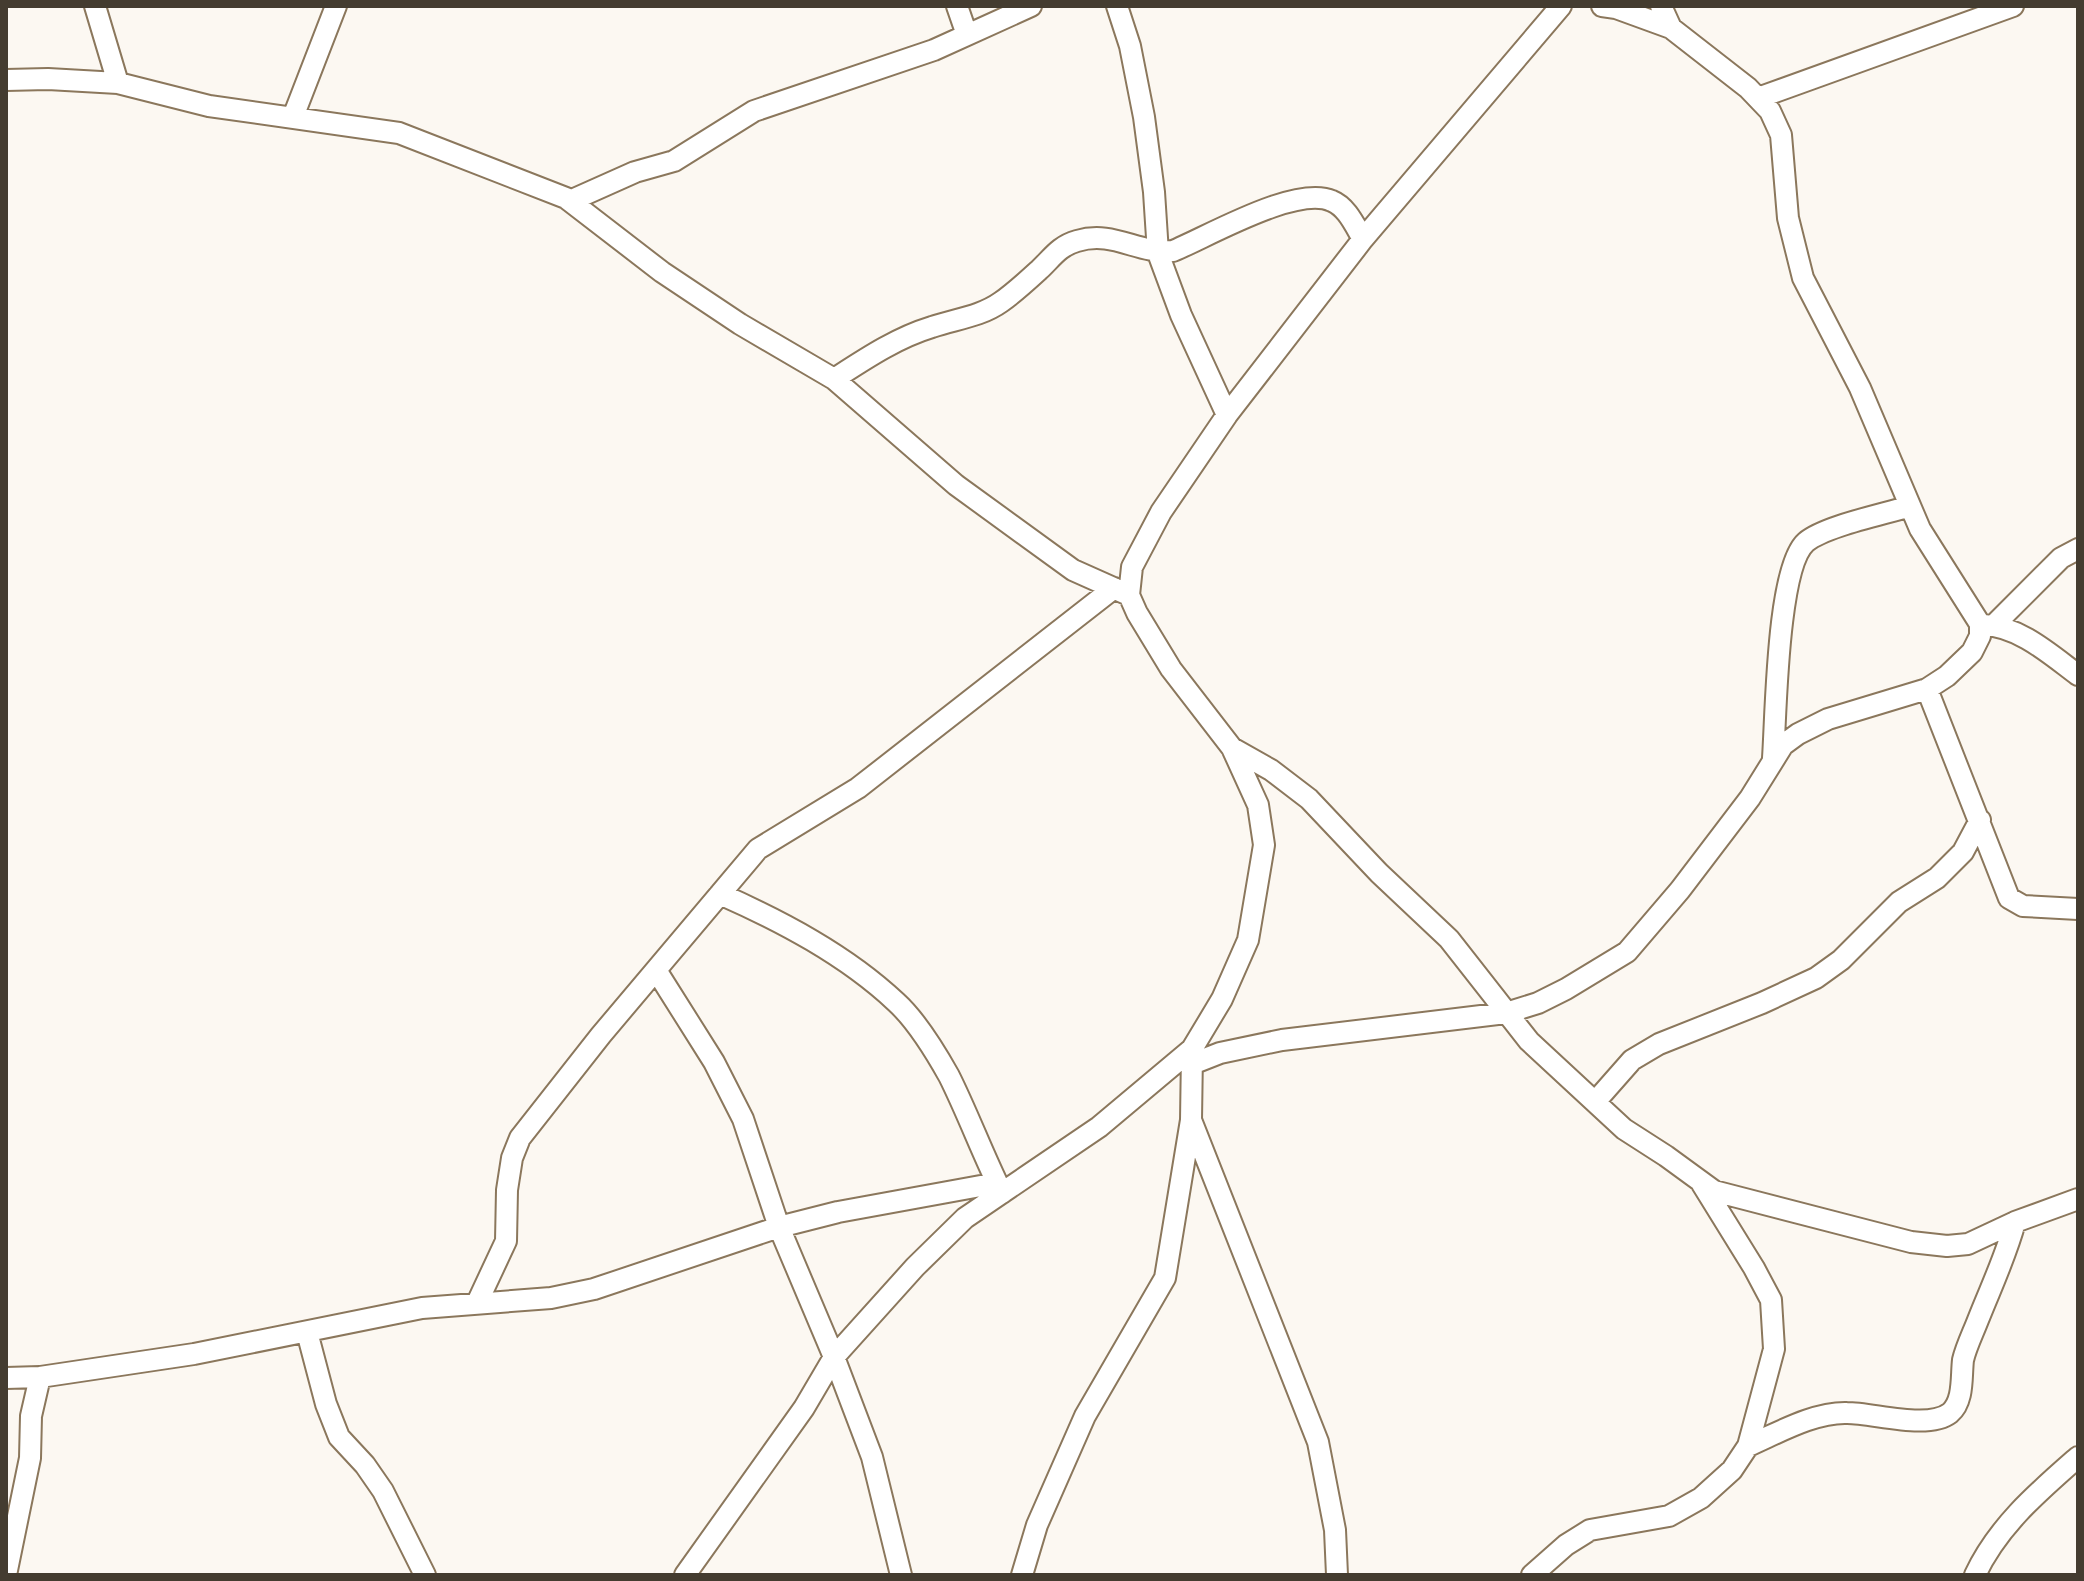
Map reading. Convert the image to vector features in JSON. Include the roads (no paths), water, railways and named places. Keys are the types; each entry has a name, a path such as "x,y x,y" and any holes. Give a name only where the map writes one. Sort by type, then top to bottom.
{"street":[{"path":"95,6 118,83"},
{"path":"293,117 336,6"},
{"path":"957,6 967,35"},
{"path":"570,201 635,172 674,161 754,111 920,55 1031,6"},
{"path":"1117,6 1130,46 1144,117 1158,253 1181,315 1227,415"},
{"path":"477,1303 506,1241 507,1190 512,1158 520,1138 656,970 758,849 858,788 1122,592 1161,512 1227,415 1363,239 1561,6"},
{"path":"1602,6 1671,28 1770,111 1781,135 1788,218 1803,278 1860,388 1920,529 1987,625 2044,649 2078,675"},
{"path":"1661,6 1671,28"},
{"path":"1758,98 2013,6"},
{"path":"6,80 118,83 209,106 399,133 570,201 662,272 740,324 834,379 956,485 1073,570 1122,592 1171,669 1232,748 1258,805 1264,845 1248,940 1192,1056 1099,1127 1000,1188 915,1267 834,1357 804,1408 685,1575"},
{"path":"834,379 879,349 930,327 978,315 1000,303 1039,270 1058,249 1078,240 1110,237 1158,253 1173,251 1290,200 1320,197 1336,202 1363,239"},
{"path":"1772,763 1785,596 1796,556 1806,541 1910,506"},
{"path":"1192,1056 1282,1040 1506,1013 1538,1003 1566,989 1627,952 1750,798 1783,745 1828,719 1927,689 1947,676 1972,652 1987,625 2061,558 2078,549"},
{"path":"1927,689 2009,898 2023,906 2078,909"},
{"path":"1232,748 1271,770 1309,799 1379,873 1449,939 1529,1041 1624,1129 1702,1184 1725,1195 1928,1245 1968,1244 2015,1222 2078,1199"},
{"path":"1595,1102 1632,1060 1659,1044 1762,1003 1816,978 1841,960 1899,902 1937,878 1963,852 1980,820"},
{"path":"720,894 767,915 833,955 897,1003 927,1041 948,1076 1000,1188"},
{"path":"656,970 714,1062 743,1119 779,1227 872,1457 901,1575"},
{"path":"1022,1575 1037,1525 1085,1416 1165,1278 1191,1120 1192,1056"},
{"path":"1191,1120 1318,1442 1335,1530 1337,1575"},
{"path":"1532,1575 1566,1545 1590,1530 1669,1516 1701,1498 1732,1470 1748,1446 1774,1349 1771,1300 1702,1184"},
{"path":"6,1378 40,1377 194,1354 422,1308 551,1298 594,1289 779,1227 838,1212 1000,1188"},
{"path":"1748,1446 1783,1430 1835,1413 1888,1416 1915,1422 1950,1413 1960,1395 1964,1358 2006,1255 2015,1222"},
{"path":"307,1332 326,1404 339,1437 365,1465 383,1491 425,1575"},
{"path":"6,1575 30,1458 31,1416 40,1377"},
{"path":"1975,1575 1994,1543 2019,1511 2078,1457"}]}
